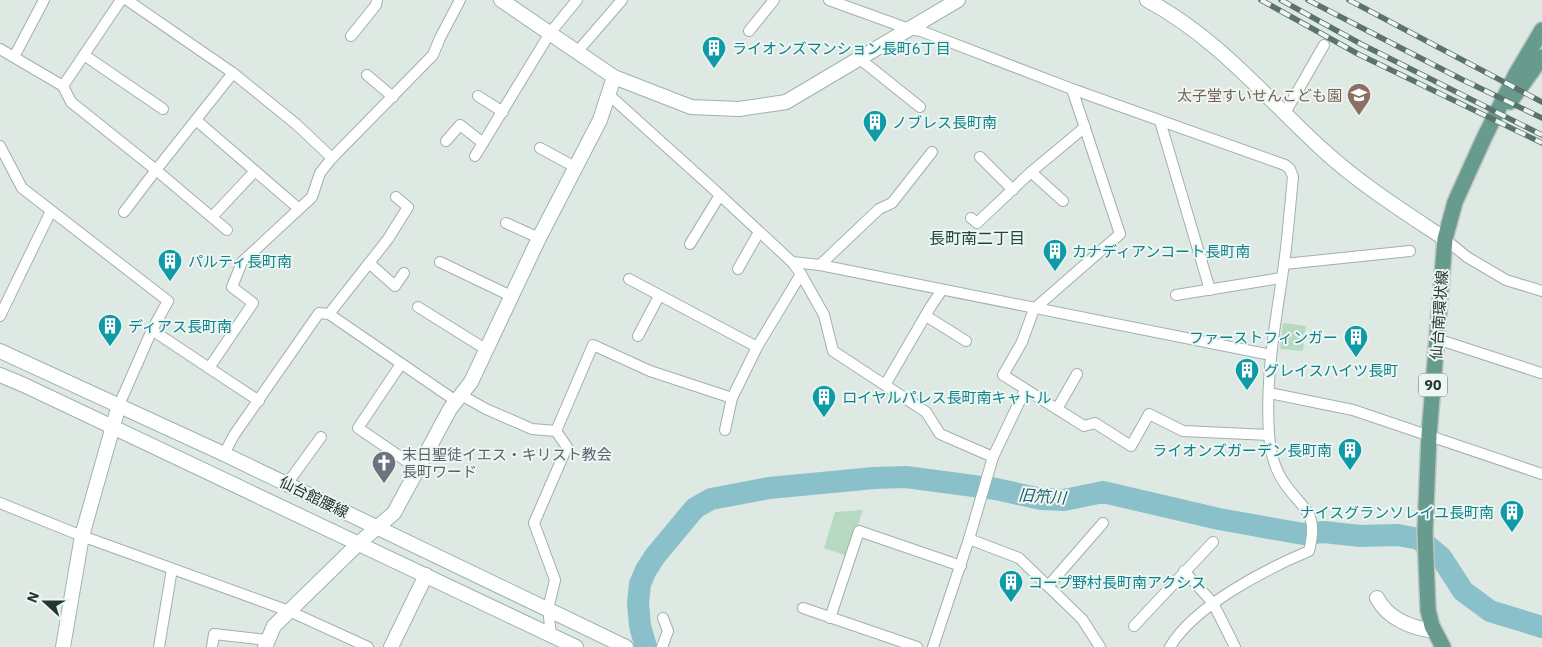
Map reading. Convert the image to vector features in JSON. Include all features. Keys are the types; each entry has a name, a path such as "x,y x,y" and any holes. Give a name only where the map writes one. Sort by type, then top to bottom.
{"main road":[{"name":"仙台南環状線","path":"1443,647 1434,630 1428,610 1425,532 1430,436 1445,239 1455,202 1484,138 1516,74 1542,30"},
{"name":"仙台南環状線","path":"1484,138 1542,56"}],"street":[{"path":"14,57 44,0"},
{"path":"63,86 121,0"},
{"path":"127,0 234,73 296,124 332,158"},
{"path":"352,36 376,5 377,0"},
{"path":"209,368 253,303 232,288 242,262 312,197 320,173 332,158 433,54 460,0"},
{"path":"501,0 614,77 691,107 740,109 786,102 958,0"},
{"path":"475,156 550,33 577,0"},
{"path":"577,52 622,0"},
{"path":"748,31 774,0"},
{"path":"829,0 909,29 921,31 1072,89 1285,165 1290,169 1293,177 1284,264 1271,355 1269,435 1274,462 1285,484 1311,516 1311,543 1309,550 1264,573 1200,612 1177,635 1170,647"},
{"path":"1147,0 1221,51 1324,150 1354,176 1445,239 1467,257 1506,280 1542,291"},
{"path":"1285,113 1324,45"},
{"path":"0,49 63,86 71,102 227,230"},
{"path":"84,55 163,109"},
{"path":"860,59 920,107"},
{"path":"124,212 234,73"},
{"path":"367,74 393,97"},
{"path":"212,647 214,634 266,643 274,626 359,543 394,513 458,398 471,382 539,238 600,120 614,77"},
{"path":"1072,89 1120,234 1034,309 1022,342 1003,375 1084,426 1095,423 1131,446 1149,414 1183,430 1269,435"},
{"path":"608,94 792,262 801,274 824,315 833,351 926,412 940,434 993,457"},
{"path":"478,96 503,112"},
{"path":"196,120 298,208"},
{"path":"1160,121 1210,290"},
{"path":"446,141 460,125 483,144"},
{"path":"971,218 977,223 1032,172 1085,128"},
{"path":"0,147 22,188 168,302 152,330 118,405 82,536 63,647"},
{"path":"540,148 575,167"},
{"path":"820,265 879,209 892,203 932,152"},
{"path":"980,157 1013,190"},
{"path":"212,217 255,171"},
{"path":"1032,172 1063,202"},
{"path":"690,244 720,195"},
{"path":"329,314 388,239 408,207 396,197"},
{"path":"1,311 51,211"},
{"path":"506,223 539,238"},
{"path":"738,269 759,232"},
{"path":"1284,264 1410,251"},
{"path":"440,262 511,296"},
{"path":"792,262 820,265 1271,355"},
{"path":"369,263 395,286 404,273"},
{"path":"725,430 732,398 757,347 801,274"},
{"path":"1176,295 1281,278"},
{"path":"629,279 757,347"},
{"path":"885,385 942,290"},
{"path":"638,336 659,296"},
{"path":"418,307 486,350"},
{"path":"224,454 234,436 319,313 329,314 401,364 458,398 486,408 532,430 556,430"},
{"path":"926,316 966,341"},
{"path":"152,330 259,401"},
{"path":"1437,339 1541,373"},
{"path":"556,430 593,346 650,371 732,398"},
{"name":"仙台館腰線","path":"0,351 224,454 626,647"},
{"path":"401,364 358,428 418,469"},
{"path":"1057,409 1077,374"},
{"name":"仙台館腰線","path":"0,375 426,575 548,641 576,647"},
{"path":"933,647 969,540 993,457 1025,390"},
{"path":"1269,392 1353,410 1542,474"},
{"path":"548,641 548,609 555,580 534,523 567,447 556,430"},
{"path":"288,486 292,476 321,437"},
{"path":"0,503 82,536 289,611 368,647"},
{"path":"1049,585 1103,523"},
{"path":"830,618 859,531 960,566"},
{"path":"969,540 1019,558 1082,619 1100,647"},
{"path":"1134,626 1213,542"},
{"path":"159,647 172,569"},
{"path":"1184,572 1213,603 1235,647"},
{"path":"391,647 426,575"},
{"path":"1377,598 1380,604 1398,620 1422,629 1434,630"},
{"path":"803,608 917,647"},
{"path":"662,647 668,630 663,618"}],"green space":[{"path":"1283,323 1306,326 1303,351 1280,349"},
{"path":"863,510 847,556 824,548 835,512"}],"waterway":[{"name":"旧笊川","path":"646,647 640,626 638,603 640,584 655,556 695,508 711,499 769,488 874,478 906,477 996,489 1041,499 1064,500 1103,492 1219,519 1303,534 1324,532 1360,536 1398,535 1419,539 1441,557 1463,591 1490,611 1542,627"}],"railway":[{"path":"1261,0 1358,54 1542,143"},
{"path":"1281,0 1361,44 1542,135"},
{"path":"1308,0 1461,79 1542,118"},
{"path":"1349,0 1542,102"}],"place":[{"name":"ライオンズマンション長町6丁目","path":"714,69"},
{"name":"太子堂すいせんこども園","path":"1359,116"},
{"name":"ノブレス長町南","path":"875,143"},
{"name":"カナディアンコート長町南","path":"1055,272"},
{"name":"パルティ長町南","path":"170,282"},
{"name":"ディアス長町南","path":"110,347"},
{"name":"ファーストフィンガー","path":"1356,358"},
{"name":"グレイスハイツ長町","path":"1247,391"},
{"name":"ロイヤルパレス長町南キャトル","path":"824,418"},
{"name":"ライオンズガーデン長町南","path":"1350,471"},
{"name":"末日聖徒イエス・キリスト教会 長町ワード","path":"384,484"},
{"name":"ナイスグランソレイユ長町南","path":"1512,533"},
{"name":"コープ野村長町南アクシス","path":"1011,603"}],"district":[{"name":"長町南二丁目","path":"977,238"}]}
